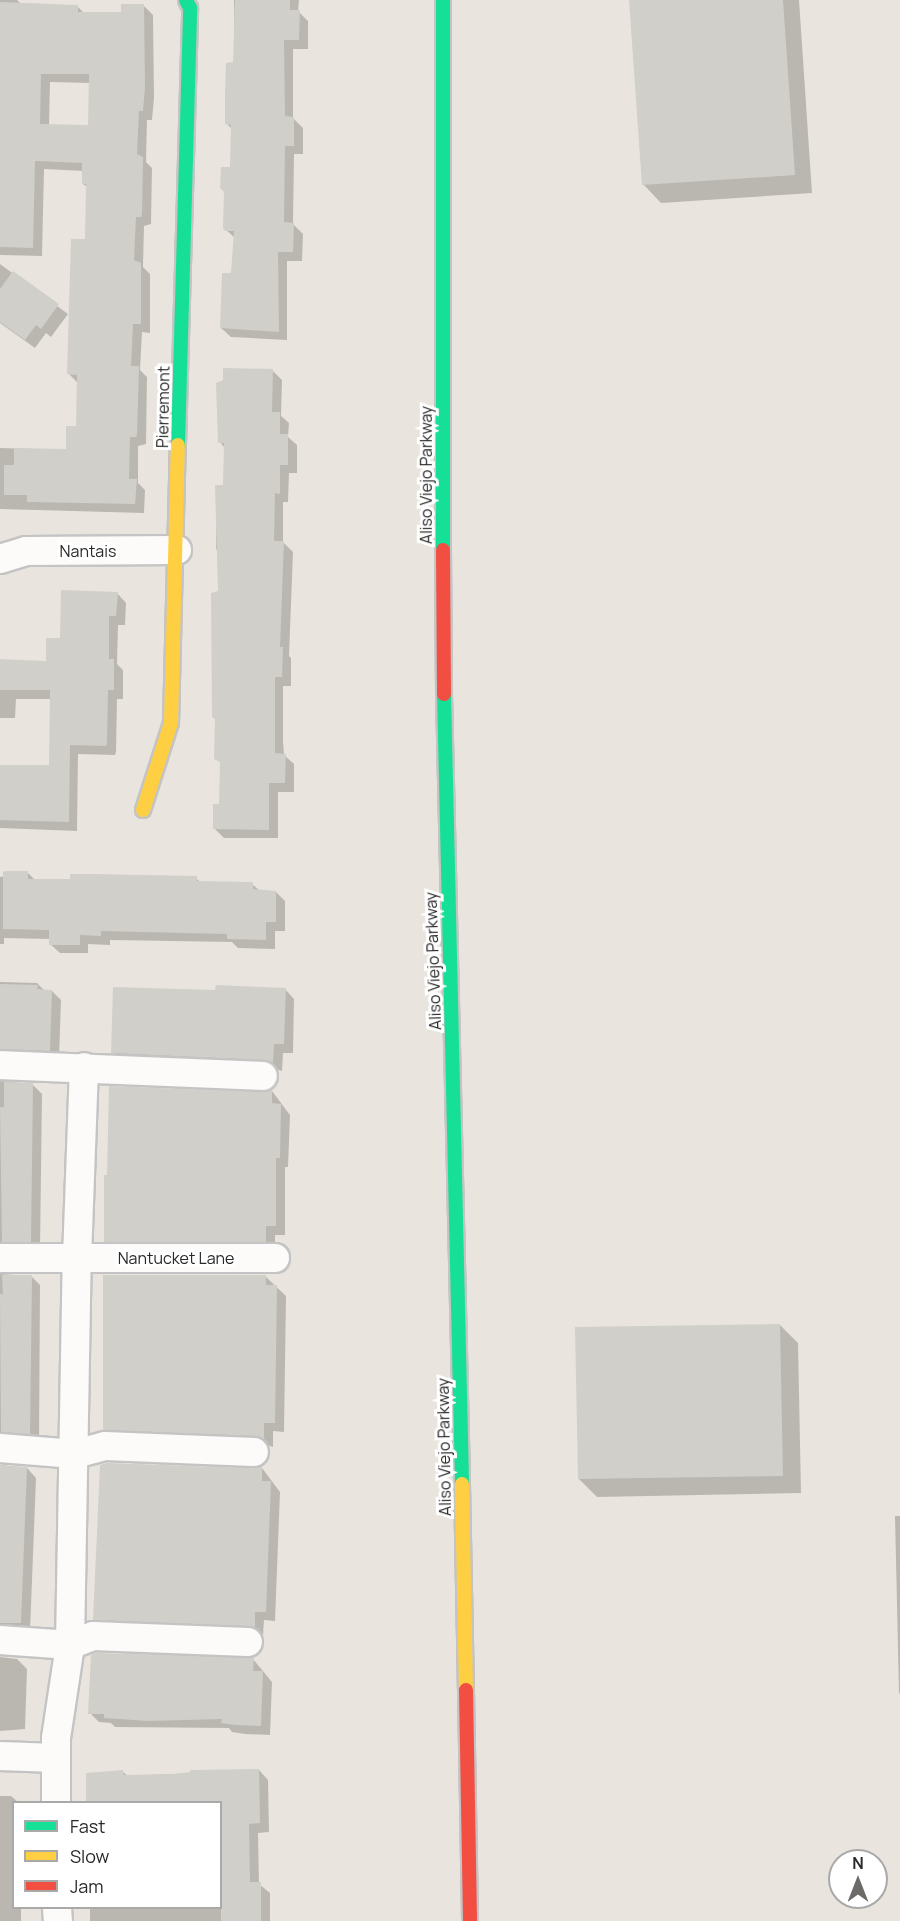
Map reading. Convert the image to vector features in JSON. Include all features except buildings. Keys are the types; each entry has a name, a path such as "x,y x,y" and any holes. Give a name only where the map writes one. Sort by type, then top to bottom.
{"main road":[{"name":"Pierremont","path":"143,810 171,723 190,8 186,0"},
{"name":"Aliso Viejo Parkway","path":"443,0 441,87 444,751 453,1065 470,1921"}],"street":[{"name":"Nantais","path":"0,560 26,551 177,550"},
{"path":"0,1065 263,1076"},
{"path":"56,1801 56,1737 70,1645 77,1258 84,1067"},
{"name":"Nantucket Lane","path":"0,1258 274,1258"},
{"path":"0,1448 75,1454 105,1446 254,1452"},
{"path":"0,1640 70,1645 93,1636 248,1642"},
{"path":"0,1756 56,1758"}],"traffic: fast":[{"path":"178,445 190,8 186,0"},
{"path":"443,0 443,550"},
{"path":"444,694 462,1484"}],"traffic: slow":[{"path":"143,810 171,723 178,445"},
{"path":"462,1484 466,1690"}],"traffic: jam":[{"path":"443,550 444,694"},
{"path":"466,1690 470,1921"}]}
